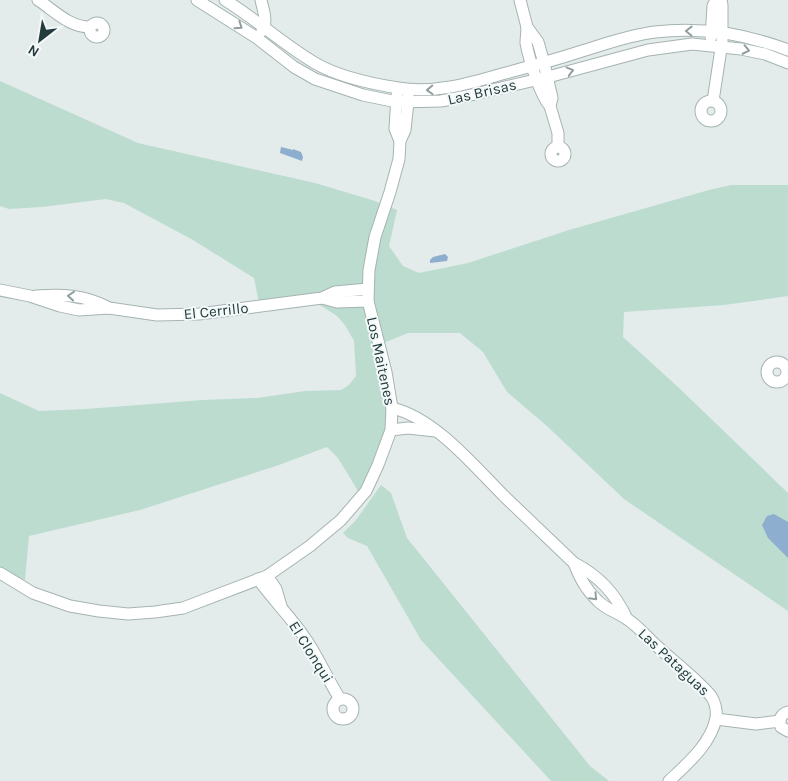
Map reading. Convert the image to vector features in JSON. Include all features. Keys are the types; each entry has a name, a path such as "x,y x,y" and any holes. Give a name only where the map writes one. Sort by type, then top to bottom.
{"street":[{"path":"38,0 72,24 90,27"},
{"name":"Las Brisas","path":"197,0 220,13 257,38 294,67 315,79 363,95 403,102 441,101 542,78 648,50 692,44 741,49 765,54 788,63"},
{"path":"220,13 227,0"},
{"name":"Las Brisas","path":"227,0 316,64 362,80 403,89 436,90 468,84 653,32 686,30 716,32 750,38 788,50"},
{"path":"257,38 264,26 265,18 261,0"},
{"path":"520,0 527,27 538,42 544,99 550,106 558,132 558,147"},
{"path":"713,100 717,46 713,6 716,0"},
{"path":"716,32 722,5 721,0"},
{"name":"Los Maitenes","path":"0,582 19,586 70,606 99,611 128,614 183,608 262,577 310,546 326,533 341,520 366,491 378,466 391,430 392,408 386,372 368,295 372,249 398,159 400,141 396,130 403,102 403,89"},
{"name":"El Cerrillo","path":"0,290 30,296 57,294 77,296 96,301 109,308 157,315 199,314 322,298 337,302 368,295"},
{"name":"Las Pataguas","path":"392,408 415,416 455,447 574,563 588,571 612,592 628,619"},
{"path":"391,430 408,428 435,430"},
{"name":"Las Pataguas","path":"574,563 588,592 606,608 628,619 711,697 715,706 716,719"},
{"name":"Los Maitenes","path":"0,572 19,586"},
{"name":"El Clonqui","path":"262,577 271,598 281,606 307,641 340,699"},
{"path":"788,712 782,715 780,721 782,727 788,731"},
{"path":"669,781 701,748 716,719 756,724 780,721"}],"green space":[{"path":"0,81 138,143 315,183 375,201 397,210 389,246 403,266 419,273 468,263 569,230 709,190 731,185 788,185 788,296 724,305 624,312 623,337 788,493 788,611 624,499 548,427 507,392 483,352 460,333 408,333 376,346 387,396 388,423 375,466 358,491 338,458 327,447 279,465 140,510 29,536 25,580 0,569 0,393 39,411 86,409 257,398 305,391 341,390 349,385 356,376 354,341 345,325 337,316 309,298 259,303 254,278 193,240 124,203 106,199 42,207 9,209 0,206"},
{"path":"381,485 391,493 407,538 590,766 609,781 551,781 421,640 367,546 348,538 343,533 356,520"}],"water":[{"path":"281,147 301,152 302,161 280,153"},
{"path":"445,254 448,257 447,261 430,263 433,257"},
{"path":"774,514 788,522 788,558 768,538 762,525 767,516"}]}
